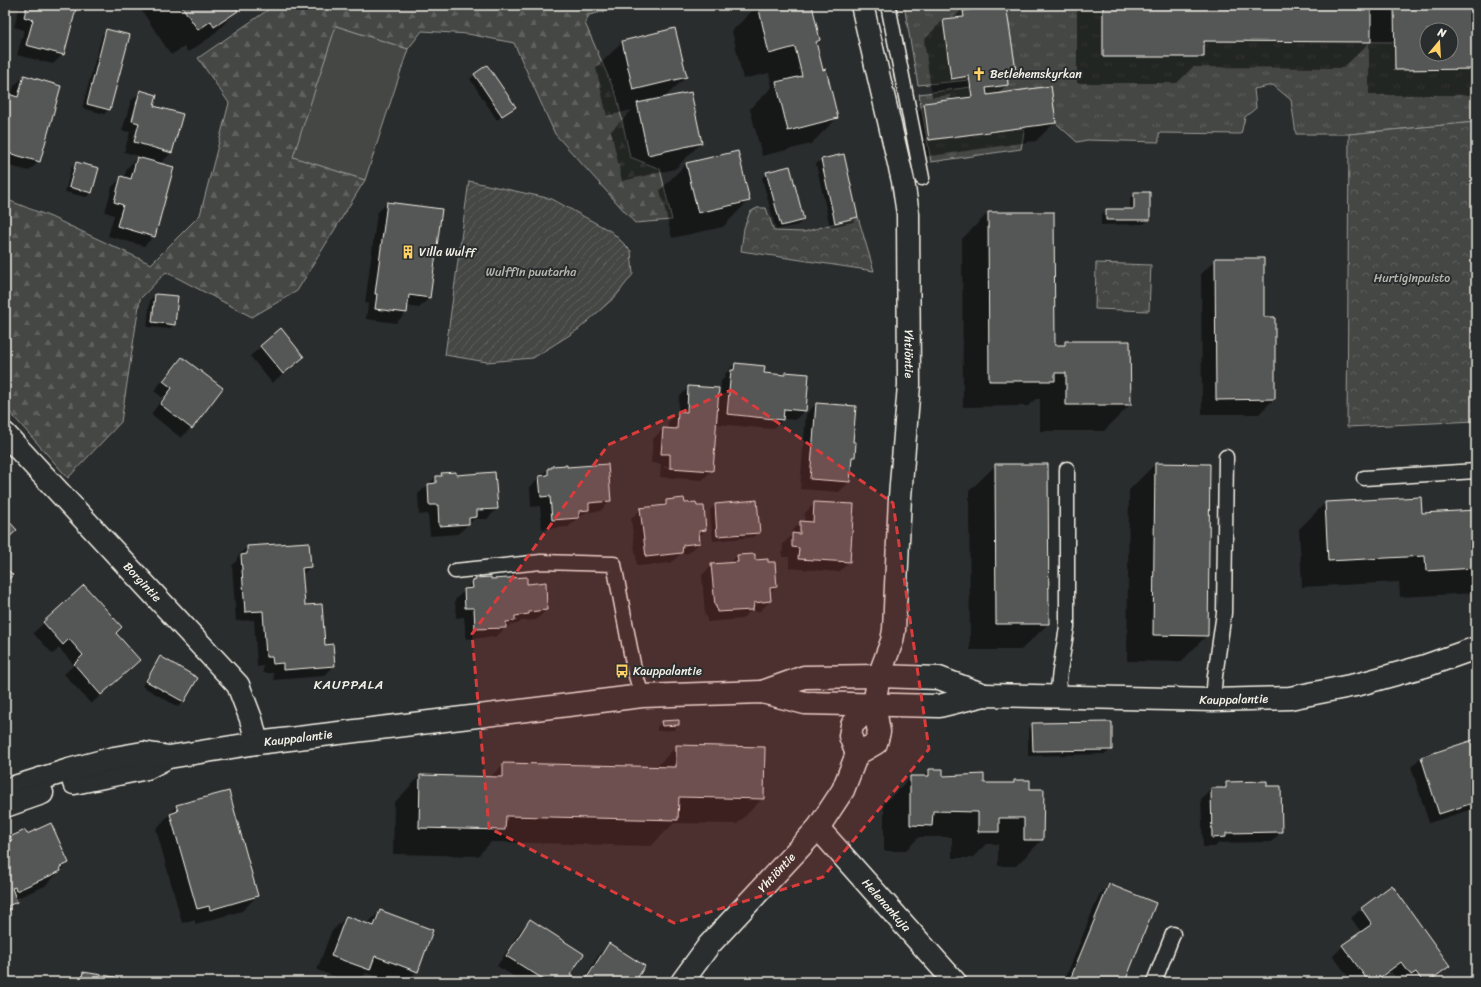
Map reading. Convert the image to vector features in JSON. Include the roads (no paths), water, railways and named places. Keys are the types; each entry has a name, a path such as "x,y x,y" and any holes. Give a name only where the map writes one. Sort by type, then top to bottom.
{"street":[{"name":"Yhtiöntie","path":"682,982 709,945 818,828 843,790 857,754 876,743 878,732 874,704 879,676 892,641 894,630 900,496 909,385 908,214 903,181 862,5"},
{"name":"Borgintie","path":"5,434 238,684 251,719 257,743"},
{"name":"Kauppalantie","path":"5,790 114,758 143,753 169,756 257,743 642,696 762,692 805,703 939,706 984,696 1213,700 1290,698 1360,684 1425,666 1476,648"},
{"name":"Kauppalantie","path":"762,692 804,677 879,676 939,678 984,696"},
{"name":"Kauppalantie","path":"5,806 72,783 147,768 169,756"},
{"name":"Helenankuja","path":"818,828 956,982"}],"lane":[{"path":"888,5 922,178"},
{"path":"1213,700 1224,613 1226,457"},
{"path":"1057,697 1067,627 1067,469"},
{"path":"1364,478 1476,471"},
{"path":"455,571 541,562 614,564 634,669 642,696"},
{"path":"1154,982 1173,934"}],"place":[{"name":"Betlehemskyrkan","path":"979,74"},
{"name":"Villa Wulff","path":"408,252"},
{"name":"Kauppalantie","path":"622,671"}],"district":[{"name":"KAUPPALA","path":"349,684"}],"park label":[{"name":"Wulffin puutarha","path":"531,272"},
{"name":"Hurtiginpuisto","path":"1412,278"}]}
